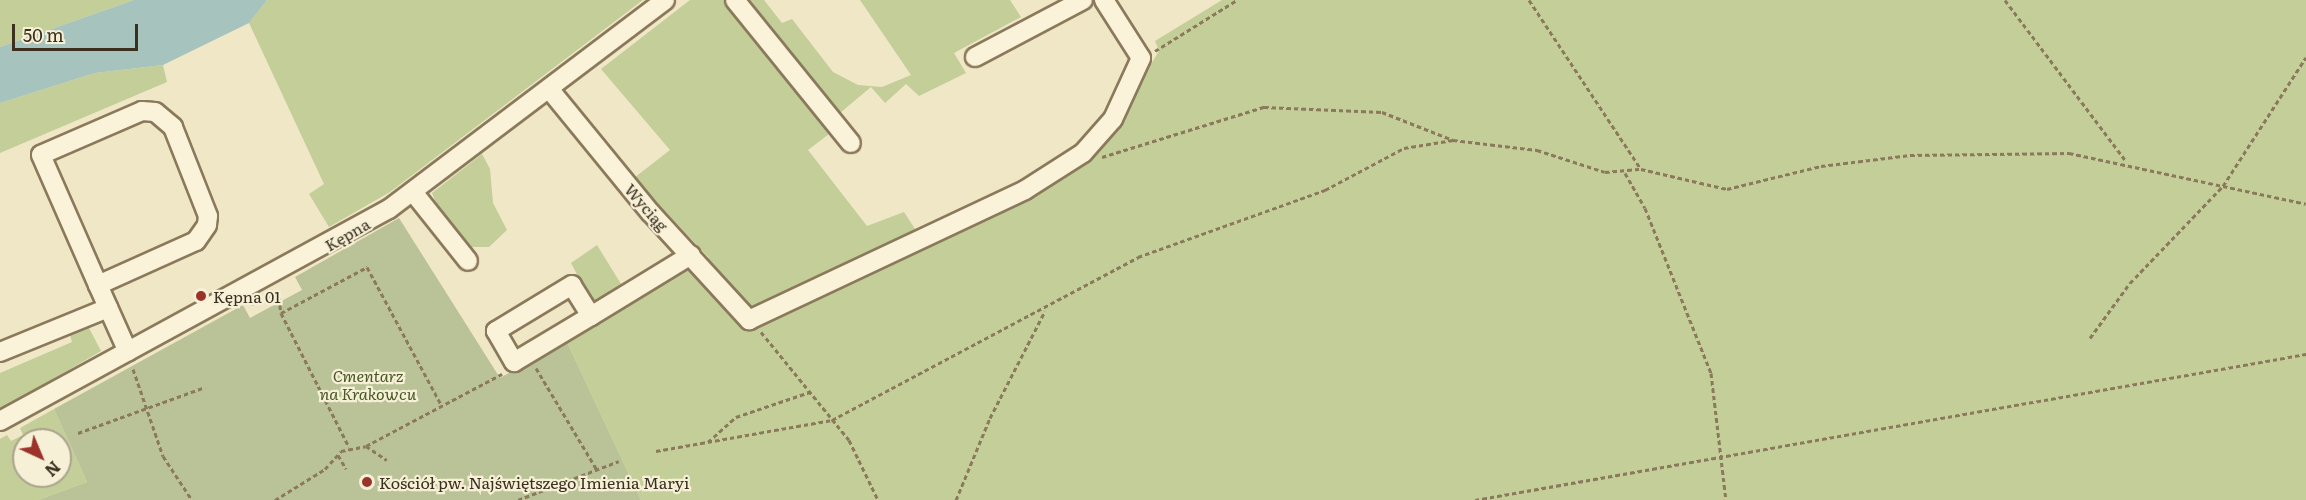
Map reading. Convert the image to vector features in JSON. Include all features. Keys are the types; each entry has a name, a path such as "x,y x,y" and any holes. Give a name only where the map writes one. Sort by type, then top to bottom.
{"street":[{"name":"Kępna","path":"0,421 130,359 332,243 413,192 550,90 664,0"},
{"path":"735,0 851,142"},
{"path":"975,57 1083,0"},
{"path":"749,320 1025,189 1083,153 1113,119 1136,77 1140,55 1104,0"},
{"name":"Wyciąg","path":"550,90 749,320"},
{"path":"98,285 196,241 207,225 208,216 173,127 155,112 142,111 41,155 130,359"},
{"path":"413,192 468,261"},
{"path":"591,316 572,285 496,331 523,361 691,255"},
{"path":"0,352 108,308"}],"path":[{"path":"1140,55 1153,52 1237,0"},
{"path":"1529,0 1641,169"},
{"path":"2005,0 2127,162"},
{"path":"2090,338 2130,283 2223,186 2306,57"},
{"path":"1083,153 1108,157 1264,107 1382,112 1453,140 1537,150 1605,172 1625,173 1641,169 1727,189 1821,166 1910,155 2069,153 2127,162 2306,204"},
{"path":"656,451 832,420 1046,309 1138,257 1325,190 1404,148 1453,140"},
{"path":"1625,173 1645,208 1711,373 1724,456 1726,500"},
{"path":"281,314 367,267 442,406"},
{"path":"279,289 281,314 349,447"},
{"path":"956,500 990,418 1046,309"},
{"path":"749,320 849,440 878,500"},
{"path":"1475,500 2306,354"},
{"path":"130,359 163,456 192,500"},
{"path":"275,500 325,469 349,447 366,446 523,361 597,470"},
{"path":"78,433 206,387"},
{"path":"708,442 735,417 810,392"},
{"path":"366,446 387,460"},
{"path":"338,455 346,469"},
{"path":"518,500 619,461"}],"green space":[{"path":"0,0 134,0 0,47"},
{"path":"267,0 643,0 390,192 329,227 309,194 324,184 249,23"},
{"path":"690,0 764,0 782,23 792,19 833,72 858,85 882,87 911,75 860,0 1010,0 1021,17 954,53 966,73 919,96 906,84 885,103 871,87 828,123 833,131 808,150 867,226 904,212 917,232 988,198 999,214 1096,155 1159,51 1155,41 1222,0 2306,0 2306,500 641,500 566,340 709,258 634,178 670,150 601,69"},
{"path":"163,65 167,82 0,153 0,103 95,73"},
{"path":"482,154 490,169 493,203 507,230 489,247 468,247 442,217 432,193"},
{"name":"Cmentarz na Krakowcu","path":"399,218 500,378 566,340 641,500 38,500 87,482 72,449 72,428 63,428 54,409 243,305 250,318 302,290 295,277"},
{"path":"597,245 621,284 592,303 571,263"},
{"path":"88,326 101,351 0,410 0,373 72,342 70,335"},
{"path":"54,409 63,428 20,428"},
{"path":"7,435 11,441 12,488 71,488 38,500 0,500 0,439"},
{"path":"72,449 87,482 72,488"}],"water":[{"path":"134,0 267,0 249,23 163,65 95,73 0,103 0,47"}],"place":[{"name":"Kępna 01","path":"201,296"},
{"name":"Kościół pw. Najświętszego Imienia Maryi","path":"367,482"}]}
